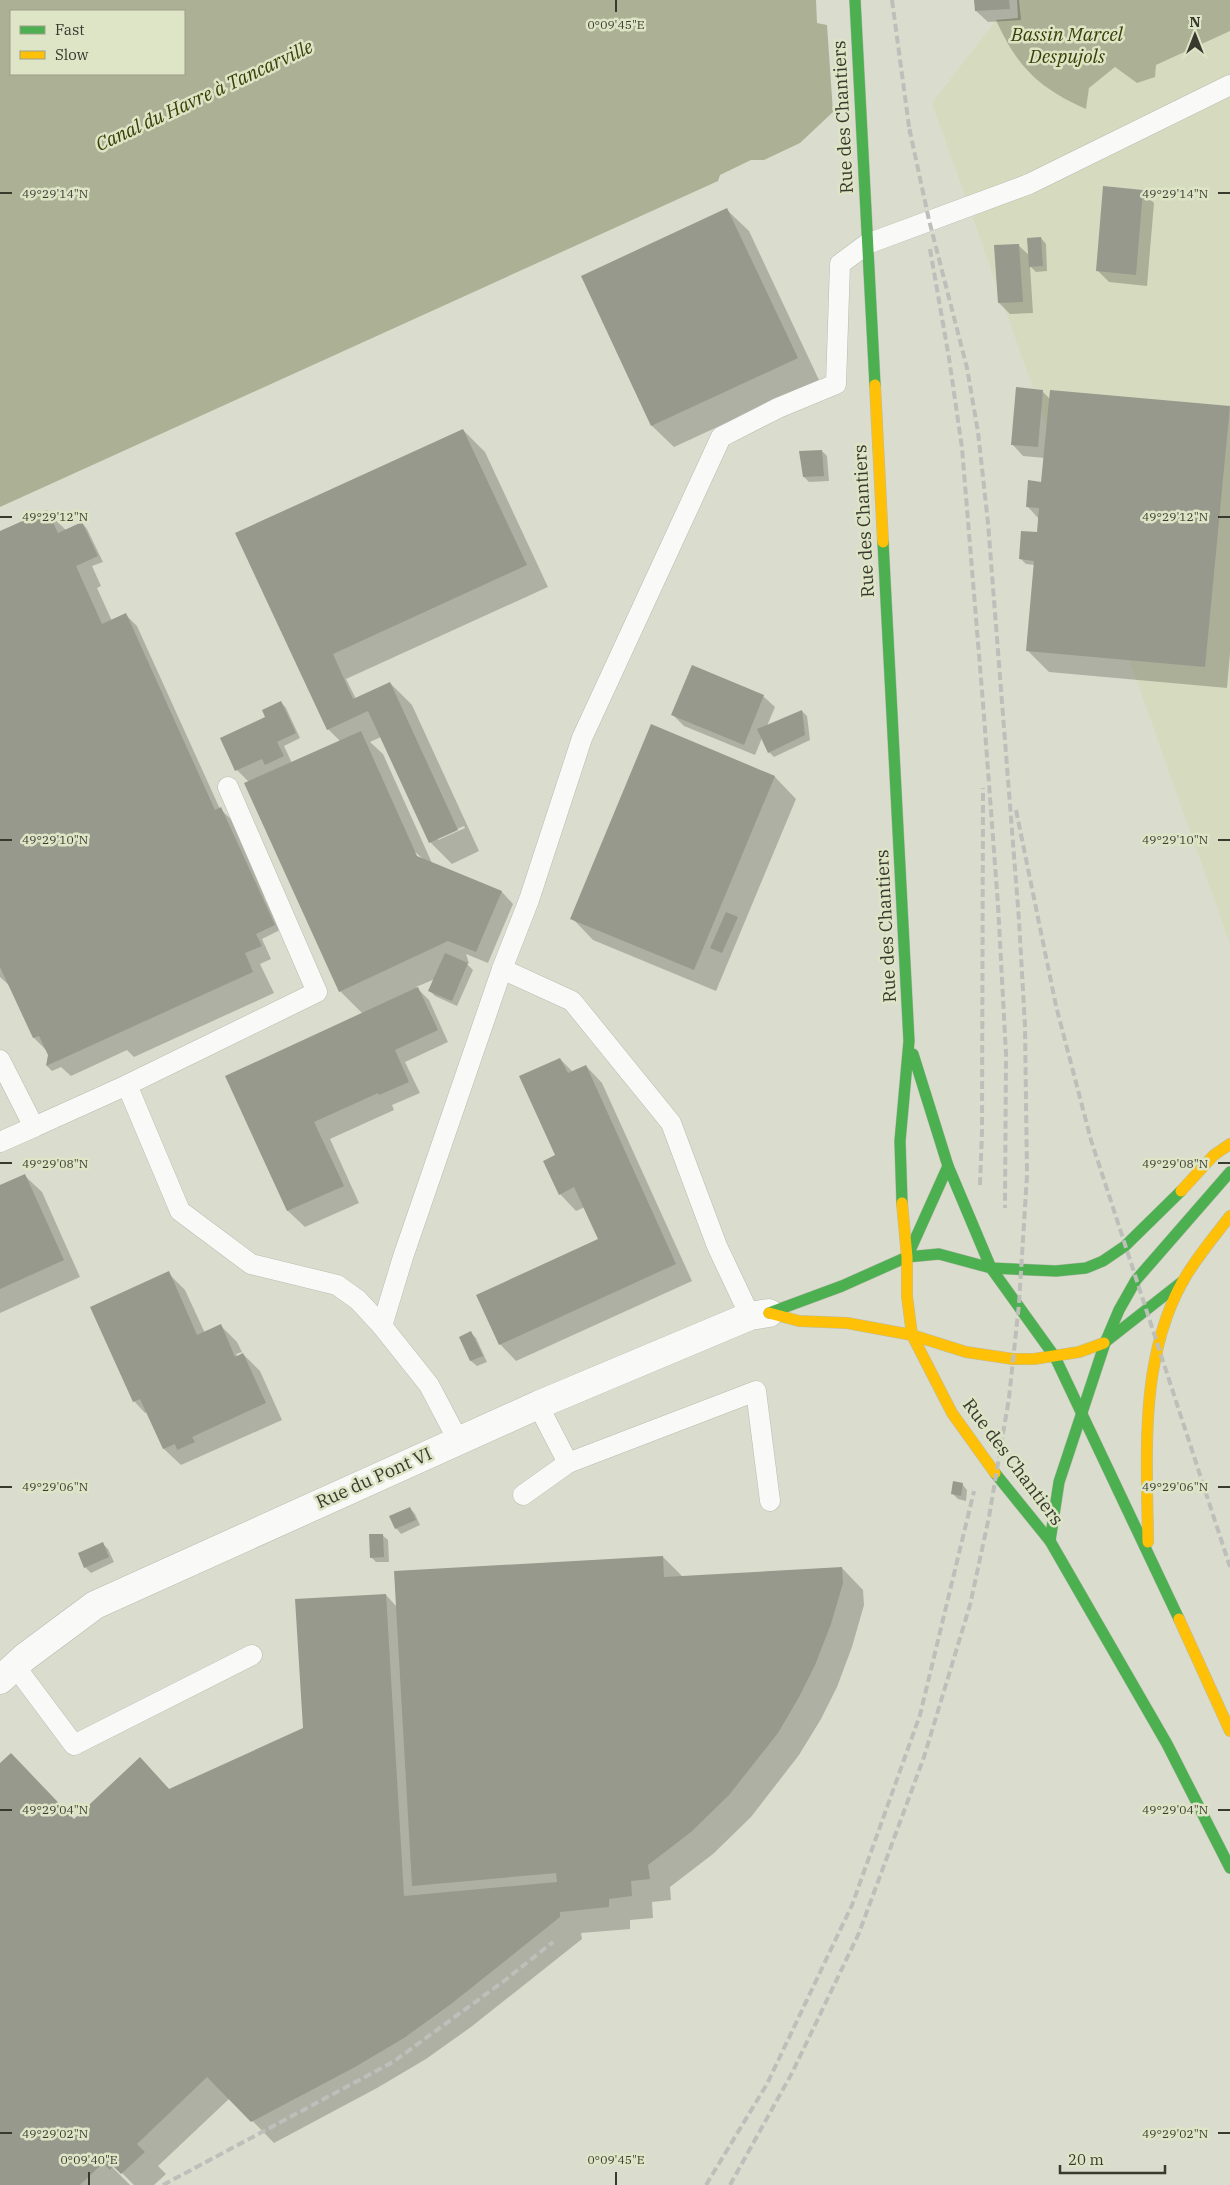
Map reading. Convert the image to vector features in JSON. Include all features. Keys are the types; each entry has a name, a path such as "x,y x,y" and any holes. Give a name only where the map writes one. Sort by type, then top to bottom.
{"street":[{"name":"Rue des Chantiers","path":"855,0 909,1041 900,1141 900,1173 907,1257 907,1296 912,1335 952,1413 996,1474 1050,1541 1167,1744 1230,1868"},
{"name":"Rue des Chantiers","path":"909,1041 948,1166 992,1268 1055,1357 1148,1551 1230,1730"},
{"path":"759,1315 842,1286 907,1257 939,1254 992,1268 1056,1271 1086,1268 1103,1261 1152,1221 1214,1155 1230,1144"},
{"path":"907,1257 948,1166"},
{"path":"1050,1541 1059,1482 1105,1343 1119,1310 1136,1280 1230,1172"},
{"path":"1148,1551 1150,1398 1159,1348 1168,1316 1183,1281 1230,1216"},
{"path":"759,1315 799,1321 847,1323 912,1335 966,1352 1014,1359 1055,1357 1105,1343 1183,1281"},
{"name":"Rue du Pont VI","path":"7,1673 95,1605 538,1404 759,1315"}],"lane":[{"path":"382,1326 403,1257 502,969 529,900 582,738 721,437 778,408 836,384 840,264 867,244 1029,184 1230,85"},
{"path":"0,1142 127,1085 317,992 228,787"},
{"path":"502,969 572,1001 671,1123 717,1246 759,1315"},
{"path":"0,1060 34,1127"},
{"path":"127,1085 180,1211 251,1264 337,1285 358,1300 382,1326 429,1385 458,1440"},
{"path":"523,1495 568,1463 756,1391 770,1501"},
{"path":"538,1404 568,1463"},
{"path":"7,1673 74,1745 252,1655"}],"shaded area":[{"path":"996,20 1007,43 1086,109 1089,88 1115,67 1137,83 1155,77 1156,65 1230,31 1230,944 932,103"}],"water":[{"name":"Canal du Havre à Tancarville","path":"0,0 816,0 817,23 827,25 833,112 800,143 764,160 751,160 720,175 718,181 0,507"},
{"name":"Bassin Marcel Despujols","path":"1017,0 1230,0 1230,31 1156,65 1155,77 1137,83 1115,67 1089,88 1086,109 1042,84 1012,51 996,20 1018,18"}],"building":[{"path":"974,0 1009,0 1010,9 975,11"},
{"path":"1103,186 1143,190 1136,275 1096,271"},
{"path":"727,208 798,358 651,426 581,276"},
{"path":"1041,237 1043,266 1029,267 1027,238"},
{"path":"1019,244 1023,302 998,303 994,245"},
{"path":"1016,387 1043,390 1038,447 1011,445"},
{"path":"1050,390 1230,406 1205,667 1026,651 1034,561 1019,559 1021,531 1037,532 1039,508 1026,507 1028,480 1041,482"},
{"path":"463,429 527,565 333,654 353,699 390,682 458,830 429,843 368,711 327,730 235,533"},
{"path":"822,450 824,476 803,477 799,451"},
{"path":"47,510 58,533 82,522 98,556 76,566 102,624 126,613 215,810 221,807 275,925 256,934 262,946 245,953 253,972 46,1066 48,1055 39,1036 33,1038 0,967 0,531"},
{"path":"692,665 764,695 744,745 671,715"},
{"path":"281,701 296,733 277,742 284,756 265,765 262,759 235,771 220,738 265,717 262,710"},
{"path":"802,710 805,735 768,753 757,729"},
{"path":"651,724 775,776 694,970 570,919"},
{"path":"361,731 417,856 502,891 476,952 448,941 339,992 244,783"},
{"path":"726,912 738,917 722,953 710,948"},
{"path":"445,953 468,963 452,1001 428,991"},
{"path":"418,987 438,1030 395,1050 409,1082 379,1095 378,1093 314,1122 344,1186 287,1211 225,1076"},
{"path":"560,1058 568,1073 586,1065 676,1264 499,1345 476,1295 598,1239 574,1187 559,1195 543,1161 555,1155 519,1076"},
{"path":"25,1174 64,1260 0,1289 0,1185"},
{"path":"169,1271 197,1335 221,1324 235,1357 243,1353 266,1403 192,1437 195,1442 177,1450 175,1444 163,1449 140,1399 133,1402 90,1307"},
{"path":"471,1331 483,1356 470,1361 459,1337"},
{"path":"953,1481 963,1483 961,1496 951,1494"},
{"path":"410,1507 416,1520 395,1529 389,1516"},
{"path":"369,1534 383,1534 384,1557 370,1558"},
{"path":"103,1542 109,1557 84,1568 78,1553"},
{"path":"663,1556 664,1577 842,1567 843,1583 831,1624 815,1665 778,1733 729,1795 691,1832 648,1865 650,1879 631,1881 632,1896 609,1899 609,1907 560,1912 560,1917 451,2004 404,2038 355,2067 251,2122 207,2077 137,2144 145,2152 121,2174 113,2166 110,2170 103,2163 80,2185 0,2185 0,1763 11,1753 74,1819 140,1757 169,1789 303,1728 295,1599 386,1594 404,1896 557,1882 556,1873 412,1886 394,1571"}],"railway":[{"path":"892,0 910,134"},
{"path":"730,2185 792,2073 859,1933 924,1757 970,1605 989,1517 1009,1398 1019,1304 1027,1175 1025,1026 1019,920 988,523 978,432 967,368 929,220 909,127"},
{"path":"930,249 962,448 983,703 998,905 1006,1054 1005,1208"},
{"path":"980,1185 982,1132 983,788"},
{"path":"1016,810 1056,1006 1091,1140 1230,1567"},
{"path":"706,2185 767,2084 852,1905 920,1715 974,1491"},
{"path":"163,2185 393,2062 504,1981 553,1942"}],"traffic: fast":[{"path":"855,0 875,385"},
{"path":"883,542 909,1041 900,1141 902,1203"},
{"path":"913,1054 948,1166 991,1268 1055,1357 1179,1619"},
{"path":"908,1255 948,1166"},
{"path":"1050,1541 1059,1482 1105,1343 1119,1310 1136,1280 1230,1172"},
{"path":"769,1313 842,1286 907,1257 939,1254 991,1268 1056,1271 1086,1268 1103,1261 1125,1246 1181,1191"},
{"path":"1104,1343 1183,1281"},
{"path":"995,1473 1050,1541 1167,1744 1230,1868"}],"traffic: slow":[{"path":"875,385 883,542"},
{"path":"1181,1191 1214,1155 1230,1144"},
{"path":"902,1203 907,1257 907,1296 912,1335 952,1413 995,1473"},
{"path":"1148,1542 1147,1442 1152,1375 1159,1343 1169,1311 1188,1272 1230,1216"},
{"path":"769,1313 799,1321 847,1323 912,1335 966,1352 1013,1359 1034,1359 1079,1352 1104,1343"},
{"path":"1179,1619 1230,1731"}]}
